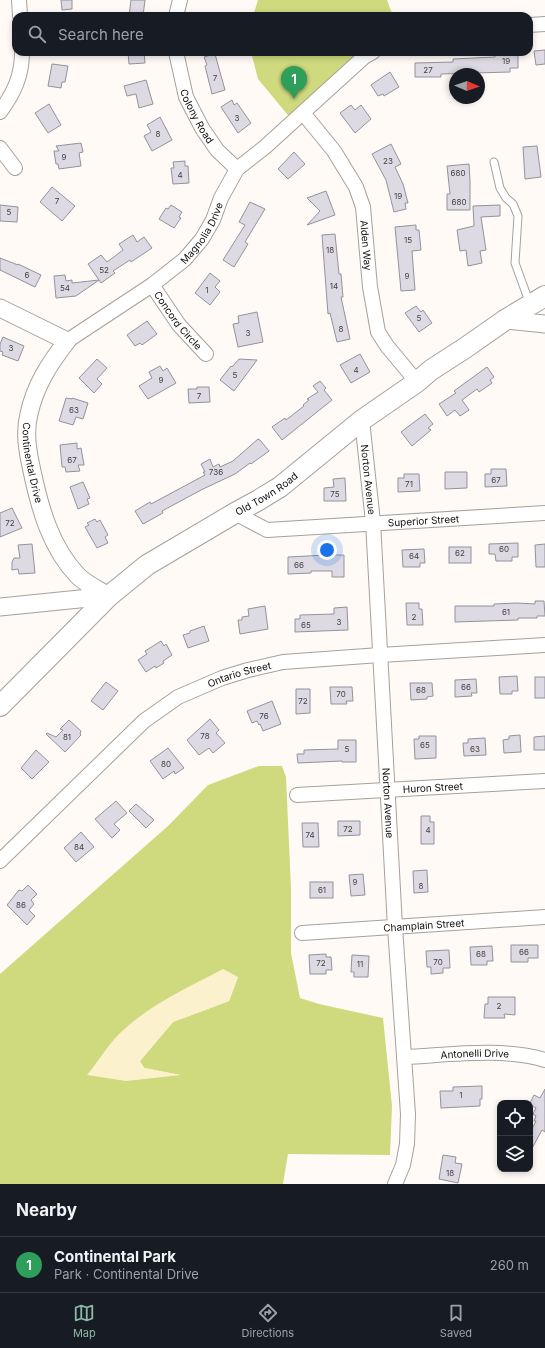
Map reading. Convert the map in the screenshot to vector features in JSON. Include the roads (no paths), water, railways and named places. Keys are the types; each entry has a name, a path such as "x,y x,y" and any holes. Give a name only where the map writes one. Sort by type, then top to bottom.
{"main road":[{"name":"Old Town Road","path":"0,706 109,596 147,565 280,487 362,420 417,382 431,370 505,320 538,300"}],"street":[{"path":"19,0 20,12"},
{"path":"177,12 180,0"},
{"path":"533,25 545,24"},
{"path":"0,112 12,96 22,66 22,56"},
{"name":"Colony Road","path":"177,56 186,97 202,128 213,145 237,169"},
{"path":"237,169 304,113 366,56"},
{"name":"Alden Way","path":"304,113 334,151 356,187 363,207 370,287 378,332 387,346 417,382"},
{"path":"0,148 15,168"},
{"name":"Magnolia Drive","path":"152,285 185,259 202,239 213,220 221,198 237,169"},
{"name":"Continental Drive","path":"109,596 79,577 57,546 50,532 38,498 27,446 28,415 33,396 49,363 66,341 152,285"},
{"name":"Concord Circle","path":"152,285 179,325 206,354"},
{"path":"0,308 66,341"},
{"path":"505,320 545,324"},
{"name":"Norton Avenue","path":"362,420 373,522 395,927 408,1114 407,1144 403,1165 395,1184"},
{"name":"Superior Street","path":"235,513 267,530 545,512"},
{"path":"0,607 109,596"},
{"name":"Ontario Street","path":"0,861 144,721 178,697 222,678 283,662 545,646"},
{"name":"Huron Street","path":"297,795 545,781"},
{"name":"Champlain Street","path":"302,933 545,917"},
{"name":"Antonelli Drive","path":"404,1057 499,1052 531,1056 545,1060"}],"lane":[{"path":"494,162 500,188 506,198 514,204 518,216 515,263 538,300"}],"place":[{"name":"Continental Park","path":"294,99"}]}
